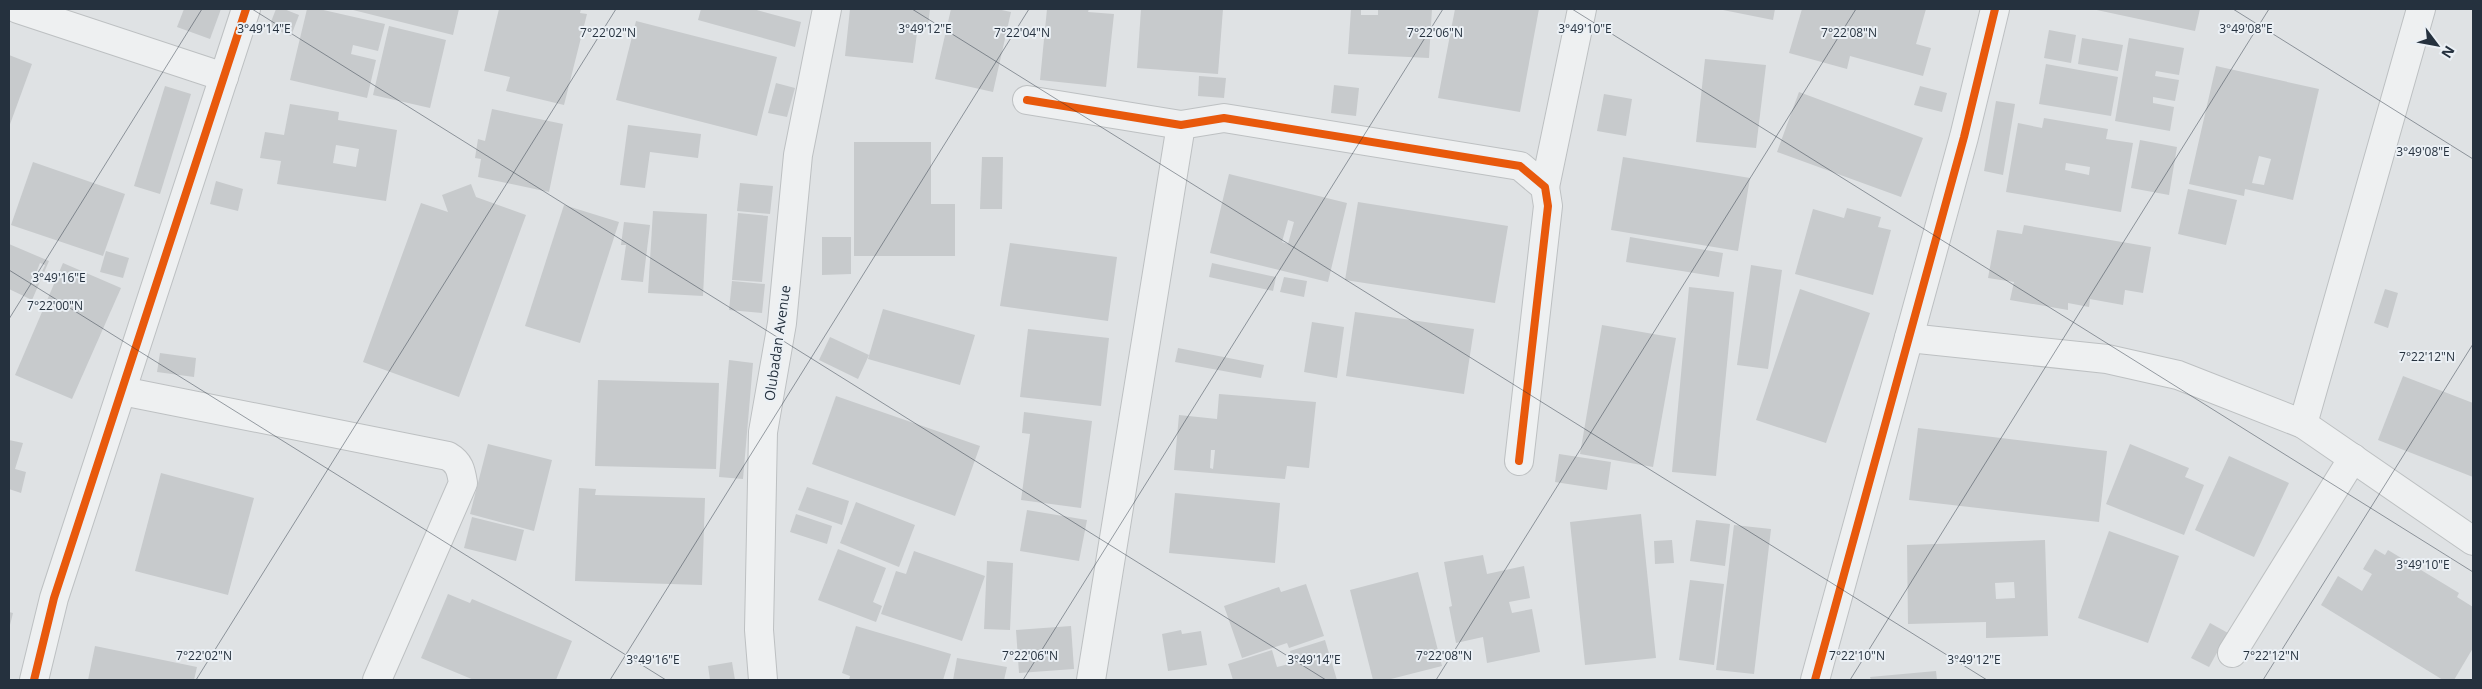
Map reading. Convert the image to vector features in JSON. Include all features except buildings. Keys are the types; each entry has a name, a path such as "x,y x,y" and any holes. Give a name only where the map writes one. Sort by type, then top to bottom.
{"street":[{"path":"18,9 224,77"},
{"path":"34,680 54,598 246,9"},
{"name":"Olubadan Avenue","path":"763,680 759,630 763,432 782,324 798,155 827,9"},
{"path":"1519,461 1548,206 1545,186 1582,9"},
{"path":"1815,680 1964,137 1996,9"},
{"path":"2303,424 2421,9"},
{"path":"1027,100 1181,125 1224,118 1520,166 1545,186"},
{"path":"1091,680 1181,125"},
{"path":"1909,338 2107,359 2178,375 2303,424 2473,541"},
{"path":"122,391 448,456 454,459 461,468 463,483 377,680"},
{"path":"2232,653 2353,458"}],"cycle path":[{"path":"34,680 54,598 246,9"},
{"path":"1815,680 1964,137 1995,9"},
{"path":"1027,100 1181,125 1224,118 1520,166 1545,187 1548,206 1519,461"}]}
